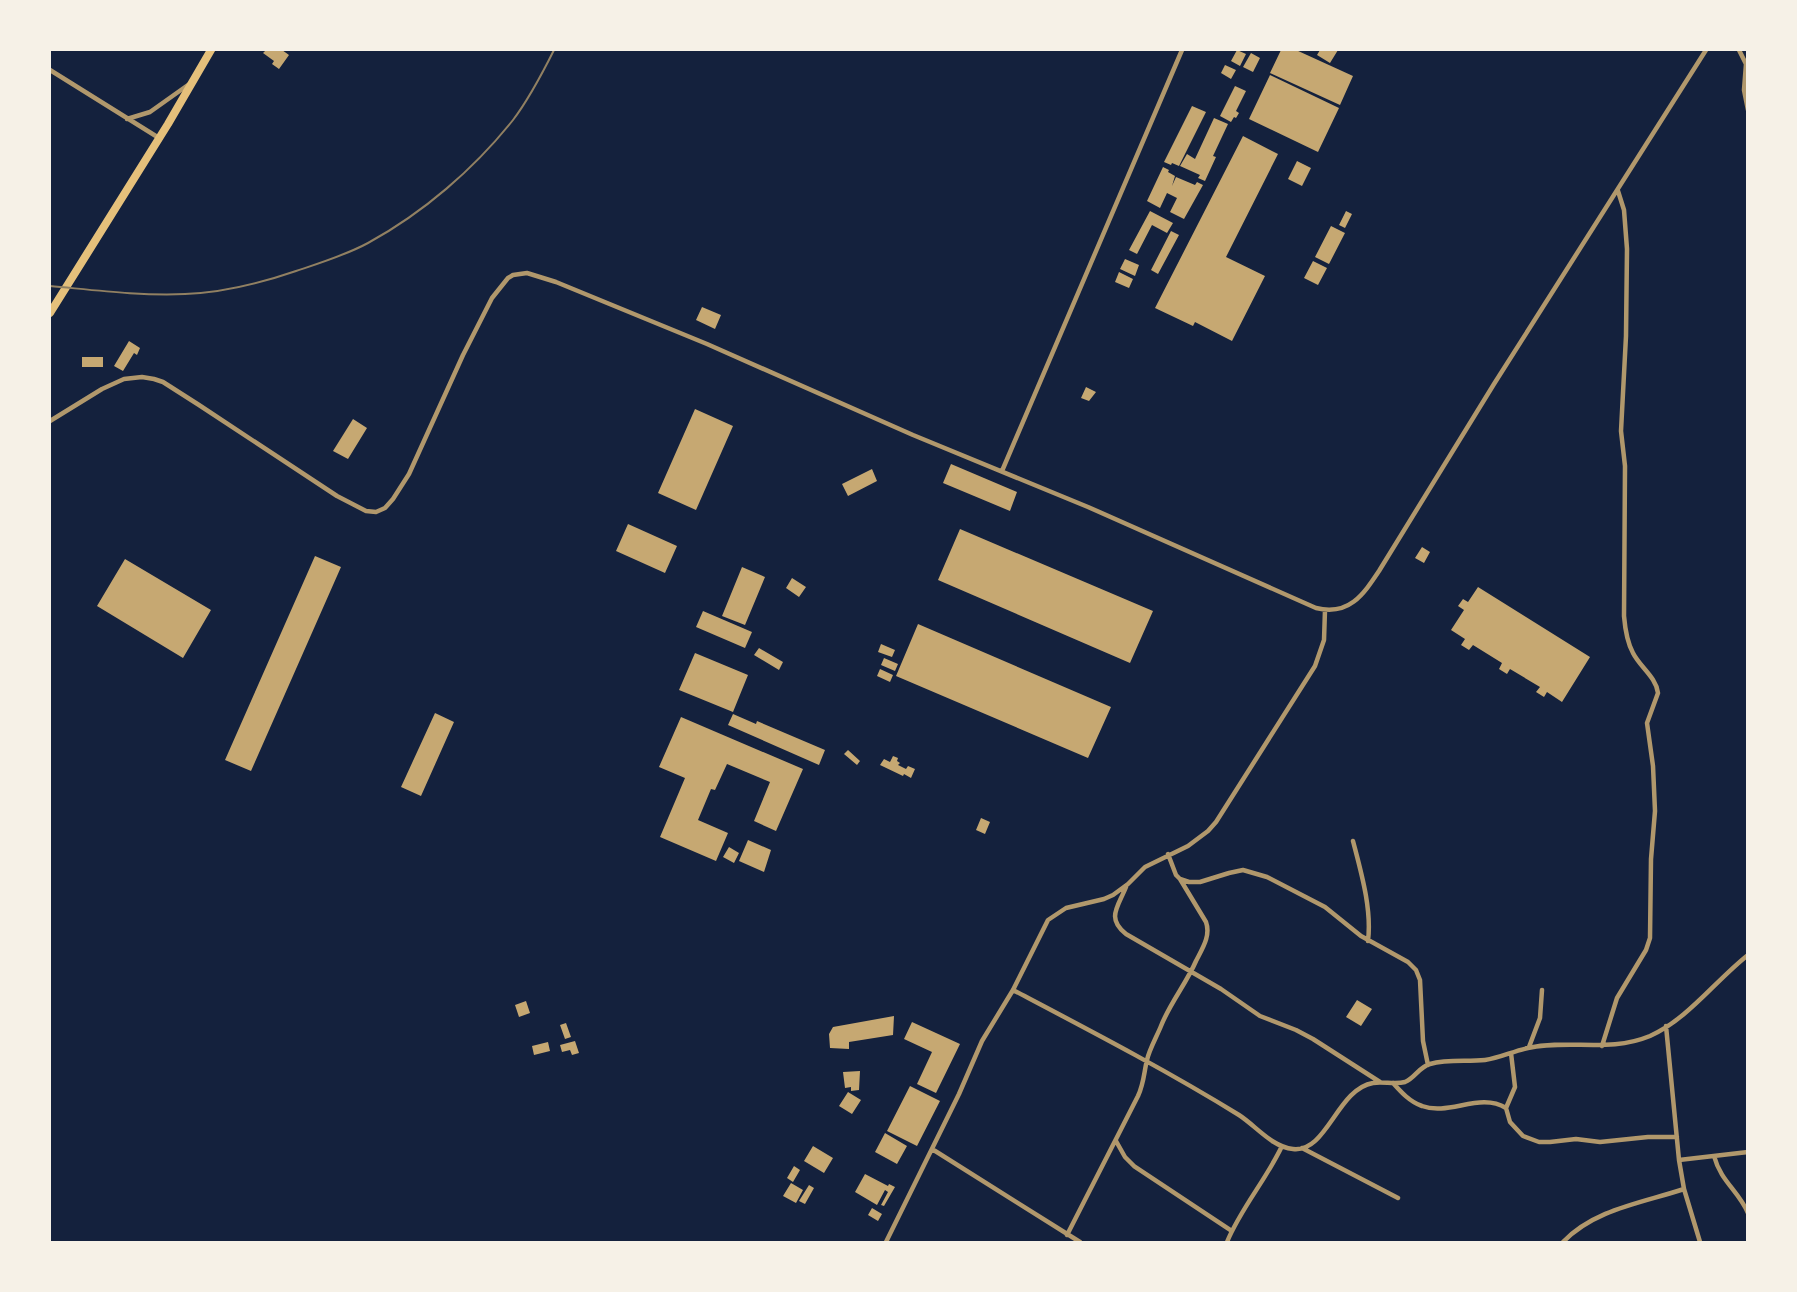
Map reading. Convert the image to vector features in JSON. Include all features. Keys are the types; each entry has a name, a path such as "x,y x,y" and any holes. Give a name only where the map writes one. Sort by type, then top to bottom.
{"highway":[{"path":"50,313 211,50"}],"street":[{"path":"1002,471 1182,50"},
{"path":"50,421 102,389 124,379 142,377 154,379 163,382 199,405 337,496 366,511 376,512 385,508 393,499 409,474 463,355 492,298 508,278 526,273 556,282 707,344 913,435 1325,610 1337,610 1359,598 1369,586 1494,384 1707,50"},
{"path":"1739,50 1746,64 1744,90 1748,110"},
{"path":"50,70 159,138"},
{"path":"127,118 150,112 190,83"},
{"path":"1602,1046 1617,998 1646,950 1650,938 1650,867 1655,811 1653,766 1647,723 1658,693 1653,680 1633,654 1627,637 1624,616 1625,466 1621,431 1626,336 1627,249 1624,210 1618,191"},
{"path":"886,1242 959,1094 982,1041 1013,990 1044,926 1052,916 1066,908 1104,899 1128,885 1145,867 1188,846 1199,839 1216,822 1315,666 1324,640 1325,610"},
{"path":"1353,841 1364,892 1369,927 1368,941"},
{"path":"1067,1235 1142,1088 1146,1060 1167,1012 1191,972 1206,940 1208,927 1168,854"},
{"path":"1180,879 1194,883 1236,871 1257,873 1324,908 1368,941 1408,962 1419,975 1423,1041 1428,1065"},
{"path":"1128,885 1115,914 1116,925 1126,934 1221,989 1260,1016 1313,1039 1380,1082"},
{"path":"1013,990 1146,1060 1244,1118 1282,1146 1295,1149 1302,1148 1320,1136 1355,1090 1361,1086 1380,1082 1405,1082 1428,1065 1491,1059 1529,1047 1602,1046 1631,1042 1651,1035 1666,1026 1748,955"},
{"path":"1529,1047 1540,1018 1542,990"},
{"path":"1666,1026 1679,1160 1684,1189 1700,1242"},
{"path":"1510,1053 1515,1087 1506,1108 1510,1122 1523,1136 1539,1142 1576,1139 1600,1142 1648,1137 1677,1137"},
{"path":"1392,1082 1408,1098 1424,1107 1439,1108 1478,1102 1506,1108"},
{"path":"1116,1141 1125,1157 1134,1166 1232,1231"},
{"path":"1227,1242 1282,1146"},
{"path":"1302,1148 1398,1198"},
{"path":"932,1149 1080,1242"},
{"path":"1679,1160 1748,1152"},
{"path":"1714,1156 1721,1175 1748,1213"},
{"path":"1563,1242 1609,1212 1684,1189"}],"building":[{"path":"266,50 282,50 289,55 279,69 272,64 274,61 263,53"},
{"path":"1237,50 1246,54 1240,66 1231,61"},
{"path":"1281,50 1296,50 1353,76 1340,105 1270,73"},
{"path":"1320,50 1338,50 1330,63 1317,55"},
{"path":"1251,53 1260,58 1253,72 1243,67"},
{"path":"1225,65 1236,70 1231,79 1221,73"},
{"path":"1270,75 1339,108 1318,152 1249,119"},
{"path":"1235,86 1246,91 1236,111 1239,113 1231,122 1220,116"},
{"path":"1192,106 1206,112 1179,166 1172,163 1171,165 1164,162"},
{"path":"1214,118 1228,124 1213,156 1216,157 1205,181 1198,178 1200,175 1180,166 1187,154 1195,159"},
{"path":"1243,136 1278,154 1226,257 1265,276 1232,341 1195,322 1193,326 1155,308"},
{"path":"1297,161 1311,168 1302,186 1288,179"},
{"path":"1163,167 1175,176 1172,186 1176,177 1195,185 1197,182 1203,185 1184,219 1170,212 1177,198 1167,193 1160,208 1147,201"},
{"path":"1150,211 1173,223 1167,233 1152,225 1137,254 1129,250"},
{"path":"1346,211 1352,214 1345,228 1339,225"},
{"path":"1331,226 1345,233 1329,264 1315,257"},
{"path":"1171,231 1179,235 1158,274 1151,270"},
{"path":"1125,259 1139,265 1135,276 1120,269"},
{"path":"1313,261 1327,268 1318,285 1304,278"},
{"path":"1119,272 1133,279 1129,288 1115,282"},
{"path":"702,307 721,315 715,329 696,320"},
{"path":"129,341 140,348 137,355 134,353 123,371 114,366"},
{"path":"82,357 103,357 103,367 82,367"},
{"path":"1086,387 1096,392 1089,401 1081,398"},
{"path":"695,409 733,426 696,510 658,493"},
{"path":"353,419 367,428 348,459 333,451"},
{"path":"951,464 1017,492 1010,511 943,483"},
{"path":"872,469 877,481 848,496 842,484"},
{"path":"628,524 677,546 665,573 616,551"},
{"path":"960,529 1153,611 1130,663 938,580"},
{"path":"1422,547 1430,552 1424,563 1415,558"},
{"path":"315,556 341,567 251,771 225,760"},
{"path":"125,559 211,610 183,658 97,606"},
{"path":"742,567 765,577 745,625 722,616"},
{"path":"792,578 806,587 799,597 786,588"},
{"path":"1478,587 1590,657 1562,702 1547,692 1544,697 1536,692 1540,687 1510,669 1507,674 1499,669 1502,663 1473,645 1469,650 1461,645 1465,639 1451,630 1464,610 1458,606 1463,599 1468,602"},
{"path":"703,611 752,632 745,648 696,627"},
{"path":"918,624 1111,707 1088,758 896,676"},
{"path":"881,644 895,650 892,657 878,652"},
{"path":"759,648 783,662 779,670 754,655"},
{"path":"695,653 748,675 733,712 679,690"},
{"path":"884,658 898,664 895,671 881,665"},
{"path":"880,669 893,675 890,682 877,676"},
{"path":"435,713 454,722 421,796 401,787"},
{"path":"733,714 756,724 757,721 825,750 819,765 728,725"},
{"path":"681,717 803,769 776,831 754,821 770,782 727,764 715,790 711,789 698,820 728,833 716,861 660,837 685,778 659,767"},
{"path":"848,750 860,761 857,765 844,754"},
{"path":"893,756 898,758 897,761 900,763 898,765 906,769 908,766 915,769 911,778 880,765 884,759 890,762"},
{"path":"981,818 990,822 985,834 976,830"},
{"path":"748,840 771,850 764,872 739,861"},
{"path":"729,847 739,853 734,863 723,857"},
{"path":"1357,1000 1372,1009 1361,1026 1346,1017"},
{"path":"526,1001 530,1013 519,1017 515,1005"},
{"path":"894,1016 893,1035 849,1042 849,1049 830,1048 829,1034 833,1027"},
{"path":"912,1022 960,1044 936,1093 917,1084 932,1052 904,1039"},
{"path":"566,1023 571,1037 565,1039 560,1025"},
{"path":"575,1041 579,1053 572,1055 570,1050 562,1052 560,1045"},
{"path":"548,1042 550,1051 534,1055 532,1046"},
{"path":"860,1071 859,1090 851,1091 851,1087 845,1088 843,1072"},
{"path":"910,1086 940,1101 917,1146 887,1131"},
{"path":"848,1092 861,1100 852,1114 839,1106"},
{"path":"885,1133 907,1146 897,1164 875,1152"},
{"path":"813,1146 833,1158 824,1173 804,1161"},
{"path":"794,1166 800,1170 793,1182 787,1178"},
{"path":"865,1174 888,1186 889,1184 895,1187 884,1206 881,1205 888,1192 885,1190 877,1205 855,1192"},
{"path":"791,1183 803,1190 796,1203 783,1196"},
{"path":"809,1185 814,1188 805,1204 799,1201"},
{"path":"872,1208 882,1214 878,1221 868,1215"}],"railway":[{"path":"50,286 151,294 213,292 269,280 324,262 360,247 428,204 482,156 519,112 554,50"}]}
